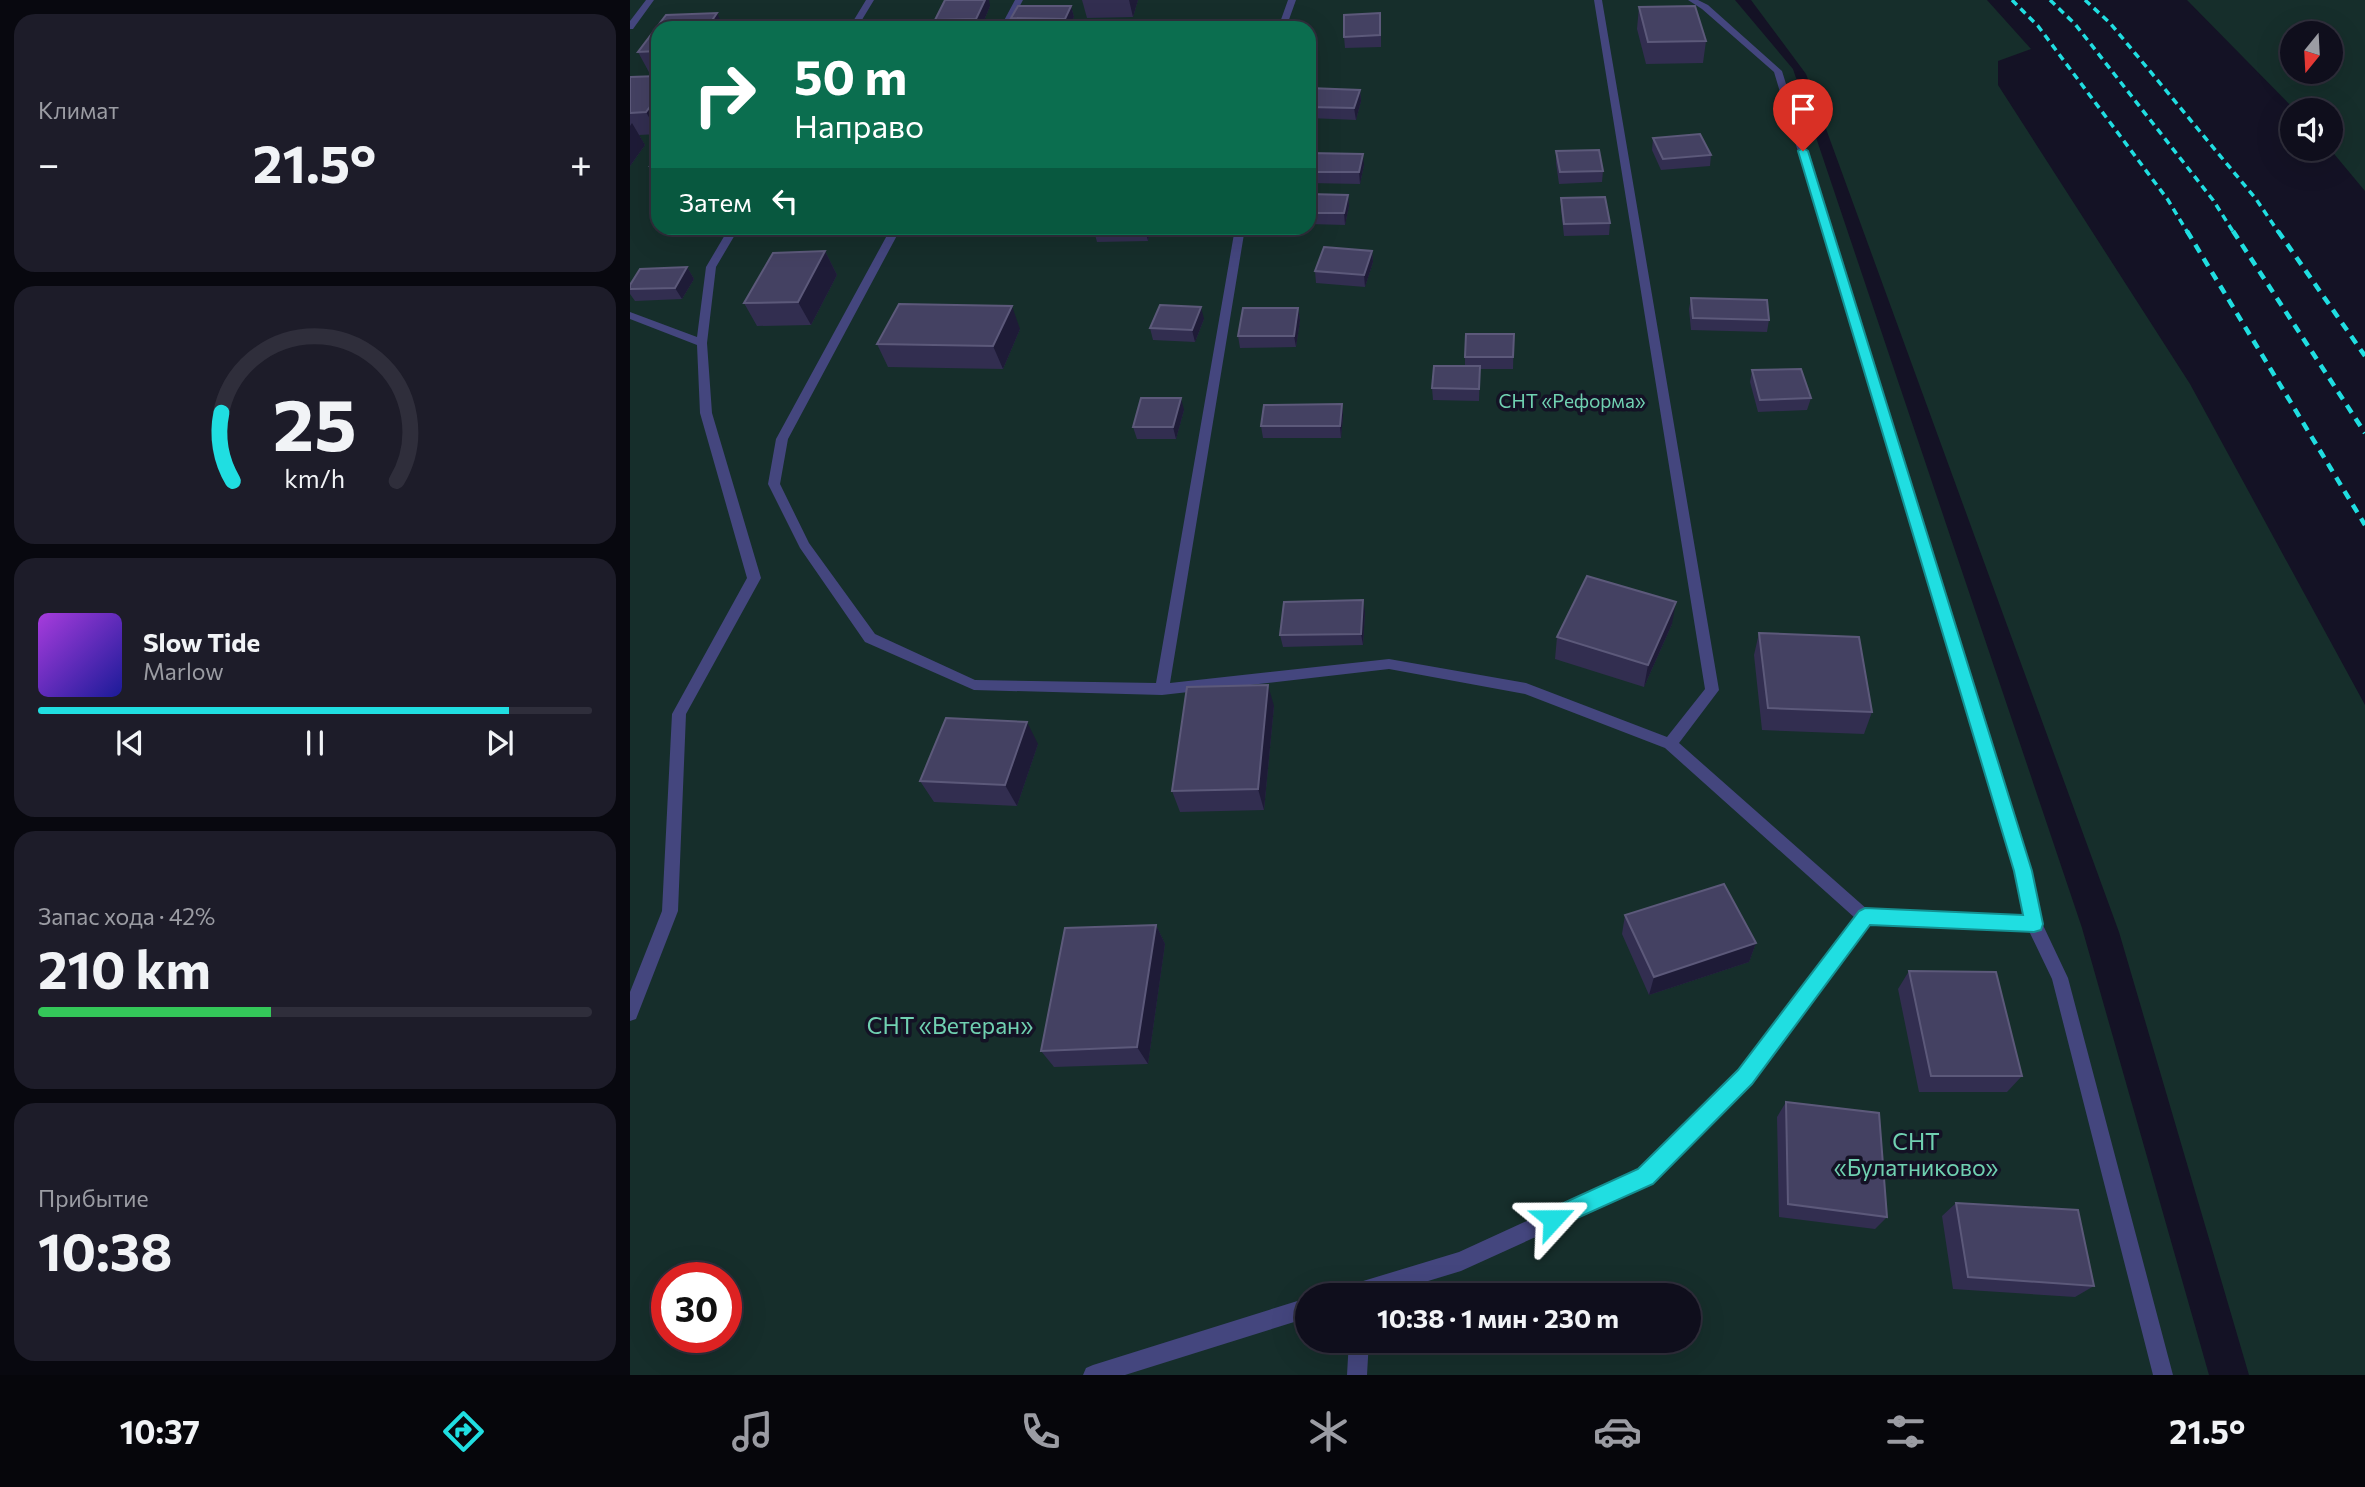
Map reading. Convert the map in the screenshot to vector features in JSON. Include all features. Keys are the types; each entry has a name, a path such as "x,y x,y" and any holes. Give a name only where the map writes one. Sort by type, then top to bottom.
{"street":[{"path":"630,27 650,0"},
{"path":"857,21 870,0"},
{"path":"1007,21 1019,0"},
{"path":"1284,21 1292,0"},
{"path":"1598,0 1712,690 1670,744"},
{"path":"1692,0 1705,8 1778,71 2023,871 2034,924 2060,978 2163,1375"},
{"path":"630,1013 670,911 679,714 754,578 706,413 702,343 711,267 730,235"},
{"path":"892,235 782,439 774,484 804,545 870,638 974,685 1162,689 1390,664 1526,689 1670,744 1865,917 2034,924"},
{"path":"1162,689 1239,235"},
{"path":"630,315 702,343"},
{"path":"1392,1283 1461,1261 1645,1177 1745,1077 1865,917"},
{"path":"1093,1375 1295,1312"},
{"path":"1357,1375 1358,1353"}],"green space":[{"path":"630,0 1735,0 1793,69 2082,928 2209,1375 630,1375"},
{"path":"1751,0 1987,0 2031,49 1998,61 1998,85 2190,384 2365,705 2365,1375 2249,1375 2119,932 1806,74"},
{"path":"2187,0 2365,0 2365,191 2340,161 2343,161 2343,98 2283,98"}],"building":[{"path":"945,0 985,0 976,19 935,20"},
{"path":"1018,6 1071,6 1065,19 1011,18"},
{"path":"1695,6 1706,41 1648,42 1639,7"},
{"path":"717,13 712,21 661,21 666,15"},
{"path":"1380,13 1380,35 1344,37 1344,15"},
{"path":"651,35 651,51 638,52"},
{"path":"651,76 651,105 646,112 630,113 630,77"},
{"path":"1316,88 1360,90 1354,108 1316,107"},
{"path":"1700,134 1711,155 1663,159 1653,138"},
{"path":"1599,150 1603,171 1560,172 1556,151"},
{"path":"1316,153 1363,154 1359,172 1316,172"},
{"path":"1316,194 1348,195 1344,213 1316,213"},
{"path":"1605,197 1610,223 1564,224 1561,198"},
{"path":"1324,247 1372,251 1364,275 1315,271"},
{"path":"825,251 798,302 744,303 773,253"},
{"path":"687,267 675,288 630,289 640,269"},
{"path":"1691,298 1767,300 1769,320 1693,318"},
{"path":"899,304 1012,306 993,346 877,344"},
{"path":"1160,305 1201,307 1192,330 1150,328"},
{"path":"1243,308 1298,308 1294,336 1238,336"},
{"path":"1466,334 1514,334 1513,357 1465,357"},
{"path":"1434,366 1480,366 1479,389 1432,388"},
{"path":"1801,369 1811,398 1760,400 1752,370"},
{"path":"1141,398 1181,398 1173,427 1133,427"},
{"path":"1342,404 1340,426 1261,426 1264,405"},
{"path":"1587,576 1676,602 1648,665 1557,637"},
{"path":"1363,600 1361,634 1280,635 1284,602"},
{"path":"1759,633 1859,637 1872,712 1768,708"},
{"path":"1268,685 1258,789 1172,791 1187,687"},
{"path":"946,718 1027,722 1005,785 920,781"},
{"path":"1724,884 1756,943 1654,977 1625,915"},
{"path":"1156,925 1137,1047 1041,1051 1065,928"},
{"path":"1909,971 1996,972 2022,1076 1931,1076"},
{"path":"1786,1102 1879,1113 1887,1217 1788,1204"},
{"path":"1956,1203 2078,1210 2094,1286 1968,1277"}],"railway":[{"path":"2012,0 2038,26 2168,200 2188,233"},
{"path":"2050,0 2075,24 2213,200 2234,233"},
{"path":"2085,0 2110,23 2256,199 2279,233"},
{"path":"2187,231 2365,525"},
{"path":"2233,231 2365,433"},
{"path":"2278,231 2365,356"}],"route":[{"path":"1553,1219 1645,1177 1745,1077 1865,917 2034,924 2023,871 1803,151"}],"park label":[{"name":"СНТ «Реформа»","path":"1572,401"},
{"name":"СНТ «Ветеран»","path":"950,1026"},
{"name":"СНТ «Булатниково»","path":"1916,1155"}]}
